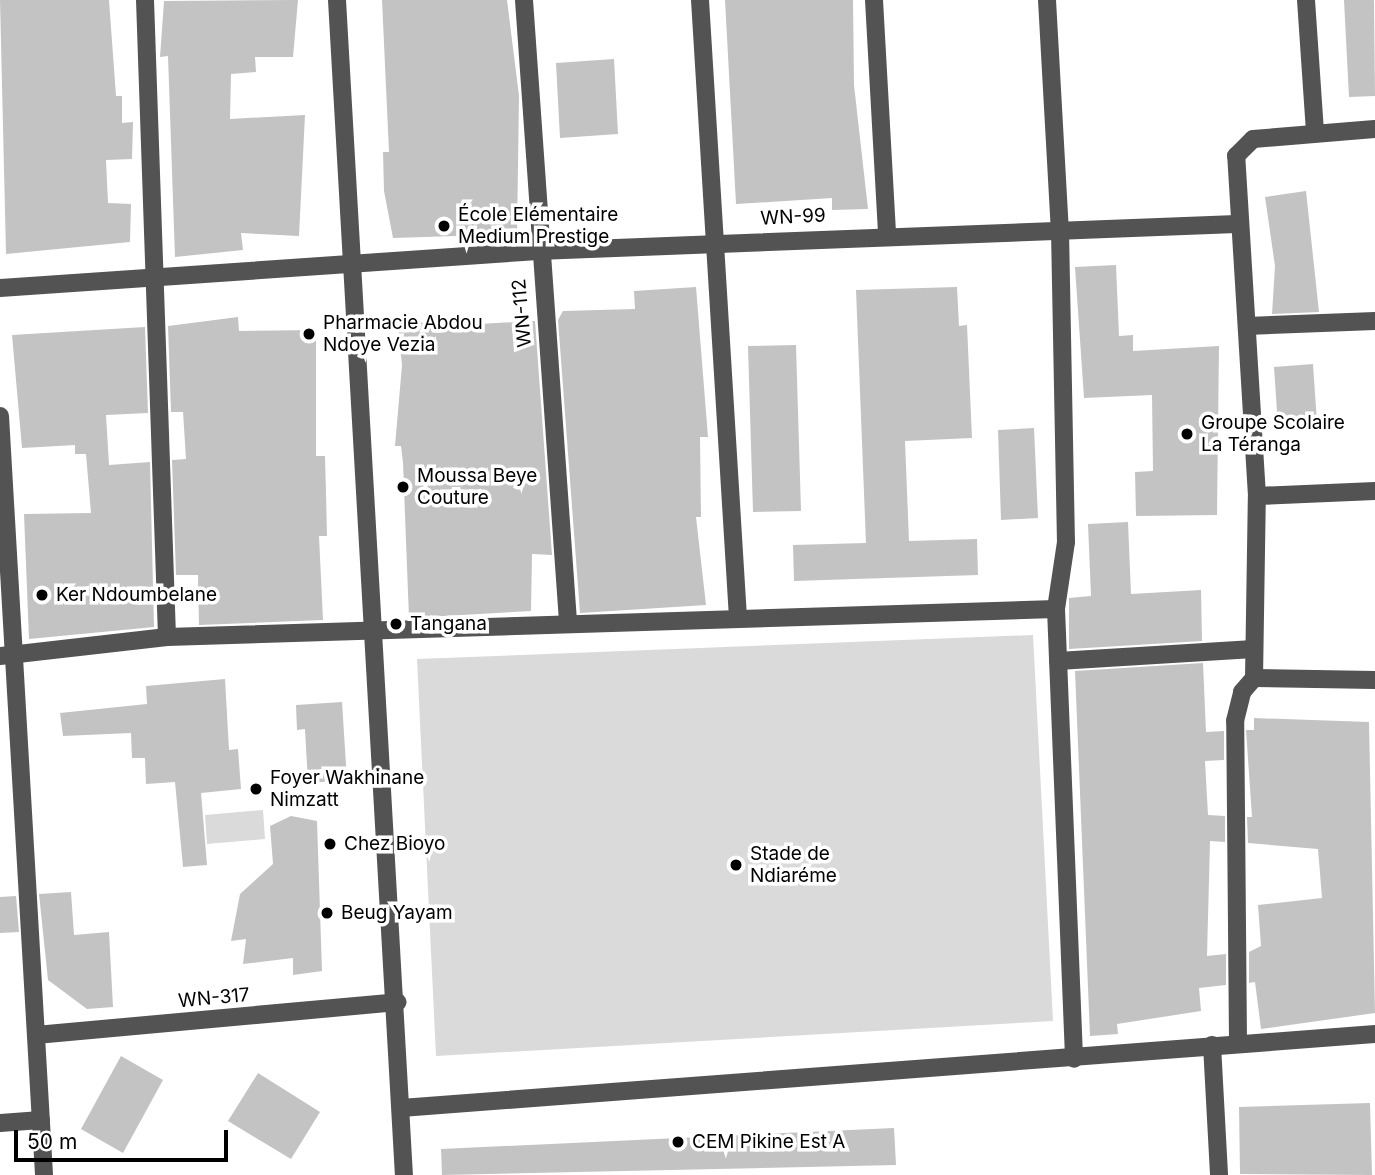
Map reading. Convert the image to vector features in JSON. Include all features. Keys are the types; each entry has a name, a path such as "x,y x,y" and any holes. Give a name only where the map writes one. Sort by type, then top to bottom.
{"street":[{"path":"145,0 159,275 167,637"},
{"path":"337,0 397,1002 404,1175"},
{"name":"WN-112","path":"524,0 538,251 568,622"},
{"path":"700,0 738,618"},
{"path":"874,0 887,234"},
{"path":"1047,0 1060,231 1066,542 1056,609 1074,1059"},
{"path":"1306,0 1315,133"},
{"path":"1238,1042 1236,721 1242,692 1254,678 1257,496 1247,326 1236,224 1239,146 1253,139 1375,129"},
{"name":"WN-99","path":"0,288 159,275 351,267 538,251 887,234 1236,224"},
{"path":"1247,326 1375,321"},
{"path":"0,416 7,655 44,1175"},
{"path":"1257,496 1375,491"},
{"path":"7,655 167,637 375,633 568,622 1056,609"},
{"path":"1058,661 1254,649"},
{"path":"1254,678 1375,680"},
{"name":"WN-317","path":"36,1035 397,1002"},
{"path":"401,1108 1074,1059 1238,1042 1375,1034"},
{"path":"1212,1045 1219,1175"},
{"path":"0,1123 41,1120"}],"shaded area":[{"name":"Stade de Ndiaréme","path":"1033,635 1053,1021 436,1056 417,659"},
{"path":"263,810 265,839 207,844 205,815"}],"building":[{"path":"0,0 109,0 116,96 122,96 122,123 133,122 132,159 106,160 108,203 131,204 130,242 6,254"},
{"path":"298,0 293,57 255,57 256,72 231,74 230,119 305,115 299,236 241,233 243,250 175,257 168,56 160,57 164,1"},
{"path":"382,0 507,0 519,96 517,234 393,238 384,191 383,152 389,152"},
{"path":"725,0 853,0 854,85 868,209 832,210 832,198 736,204"},
{"path":"1344,0 1374,0 1375,96 1349,97"},
{"path":"614,59 618,134 560,138 556,63"},
{"path":"1306,191 1319,312 1272,314 1275,266 1265,197"},
{"path":"1116,265 1119,336 1133,335 1133,351 1219,346 1217,515 1136,516 1135,472 1153,471 1152,395 1084,398 1075,267"},
{"path":"696,287 708,437 700,437 701,517 696,517 706,605 580,613 558,320 563,311 635,309 634,291"},
{"path":"957,287 959,326 967,325 972,438 905,441 909,541 977,539 978,575 794,581 793,545 866,543 856,290"},
{"path":"238,317 239,331 316,330 316,456 325,456 326,493 327,536 319,536 323,620 199,625 198,575 176,575 172,460 186,459 183,412 171,412 168,326"},
{"path":"459,319 459,325 535,321 552,555 532,554 531,611 409,618 403,463 401,446 395,446 402,365 398,325"},
{"path":"145,327 148,413 106,415 109,465 150,462 154,627 29,639 24,514 91,513 86,454 75,454 75,445 22,448 12,335"},
{"path":"796,345 801,511 753,512 748,346"},
{"path":"1313,364 1317,423 1278,426 1274,367"},
{"path":"1034,428 1038,518 1001,520 998,430"},
{"path":"1128,522 1131,594 1201,590 1202,641 1069,649 1069,598 1091,596 1088,524"},
{"path":"1203,663 1206,732 1224,731 1224,760 1205,761 1208,815 1225,816 1225,842 1210,841 1207,956 1226,954 1226,985 1199,988 1201,1011 1117,1024 1118,1034 1090,1036 1075,671"},
{"path":"225,679 229,750 238,749 241,789 201,793 207,865 183,867 175,782 146,784 145,758 132,758 131,733 63,736 60,713 147,704 146,686"},
{"path":"342,702 347,780 308,783 305,729 297,730 296,705"},
{"path":"1254,718 1369,722 1375,1013 1261,1029 1255,982 1249,983 1249,952 1261,946 1258,905 1322,898 1318,849 1248,843 1247,817 1252,817 1246,730 1254,730"},
{"path":"291,816 317,821 322,971 293,975 293,958 243,964 246,939 231,941 240,894 273,864 270,826"},
{"path":"71,892 74,935 109,932 113,1007 87,1009 48,980 39,894"},
{"path":"16,896 19,932 0,933 0,897"},
{"path":"121,1056 163,1080 123,1153 81,1129"},
{"path":"258,1073 320,1112 291,1159 228,1121"},
{"path":"1370,1103 1372,1175 1240,1174 1239,1107"},
{"name":"CEM Pikine Est A","path":"894,1128 896,1165 442,1175 441,1149"}],"place":[{"name":"École Elémentaire Medium Prestige","path":"444,226"},
{"name":"Pharmacie Abdou Ndoye Vezia","path":"309,334"},
{"name":"Groupe Scolaire La Téranga","path":"1187,434"},
{"name":"Moussa Beye Couture","path":"403,487"},
{"name":"Ker Ndoumbelane","path":"42,595"},
{"name":"Tangana","path":"396,624"},
{"name":"Foyer Wakhinane Nimzatt","path":"256,789"},
{"name":"Chez Bioyo","path":"330,844"},
{"name":"Stade de Ndiaréme","path":"736,865"},
{"name":"Beug Yayam","path":"327,913"},
{"name":"CEM Pikine Est A","path":"678,1142"}]}
